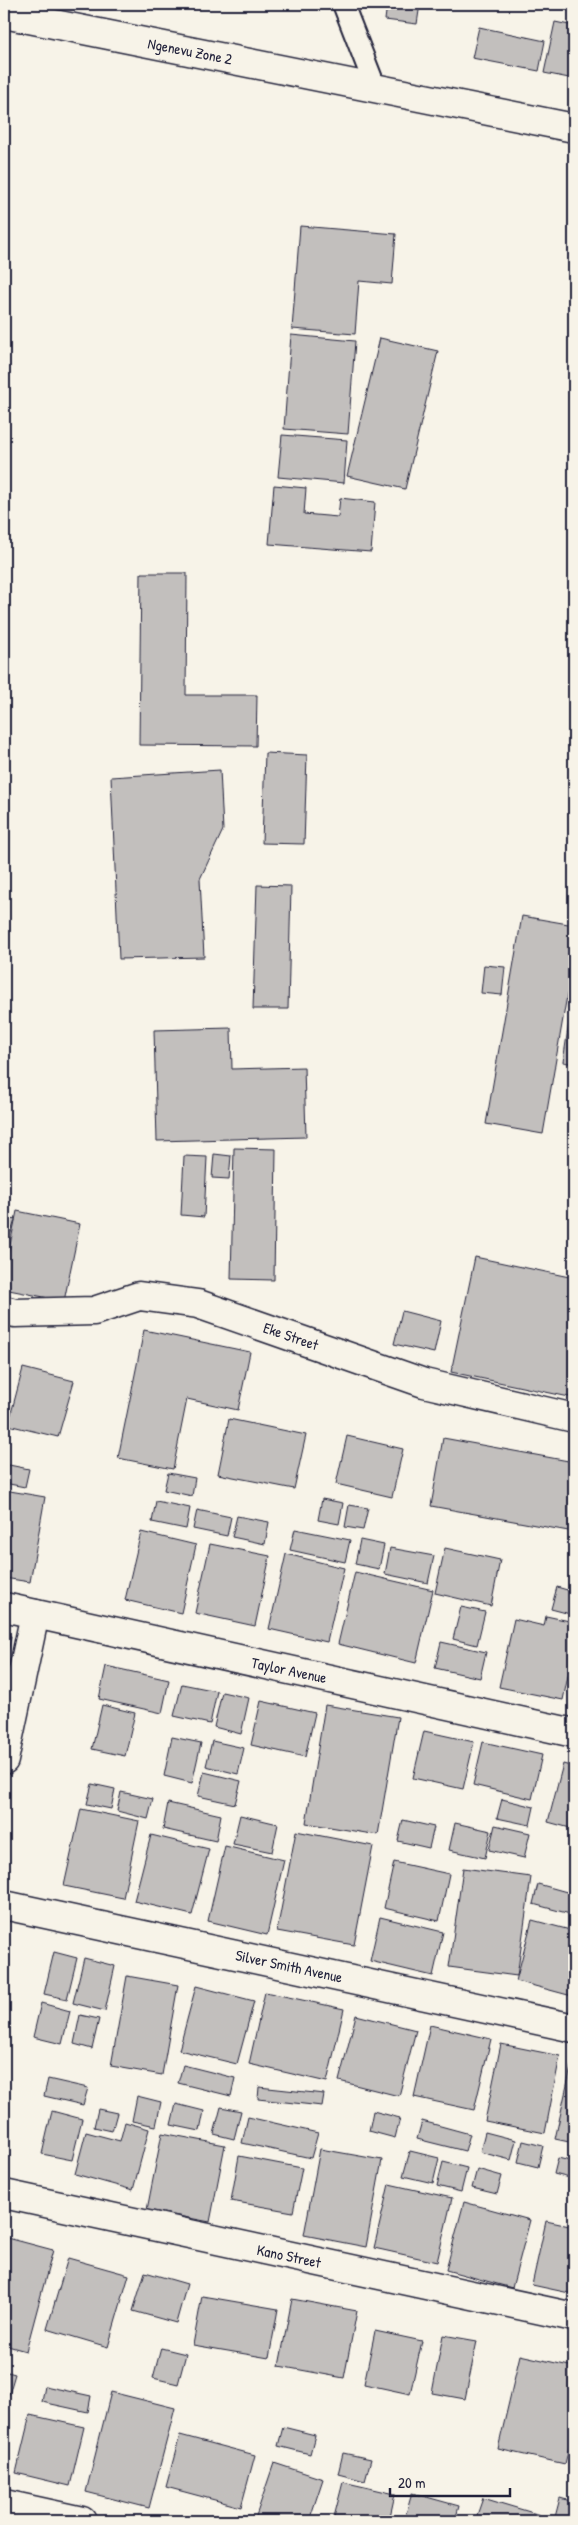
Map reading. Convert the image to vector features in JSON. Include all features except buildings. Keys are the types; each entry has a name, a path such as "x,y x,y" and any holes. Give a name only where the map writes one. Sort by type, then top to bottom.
{"street":[{"name":"Ngenevu Zone 2","path":"4,14 574,128"},
{"name":"Eke Street","path":"4,1310 15,1312 94,1311 139,1296 198,1304 424,1383 574,1418"},
{"name":"Taylor Avenue","path":"4,1607 574,1733"},
{"path":"4,1760 35,1614"},
{"name":"Silver Smith Avenue","path":"4,1905 574,2028"},
{"name":"Kano Street","path":"4,2194 574,2317"},
{"path":"4,2504 82,2521"}],"lane":[{"path":"343,4 376,89"}]}
